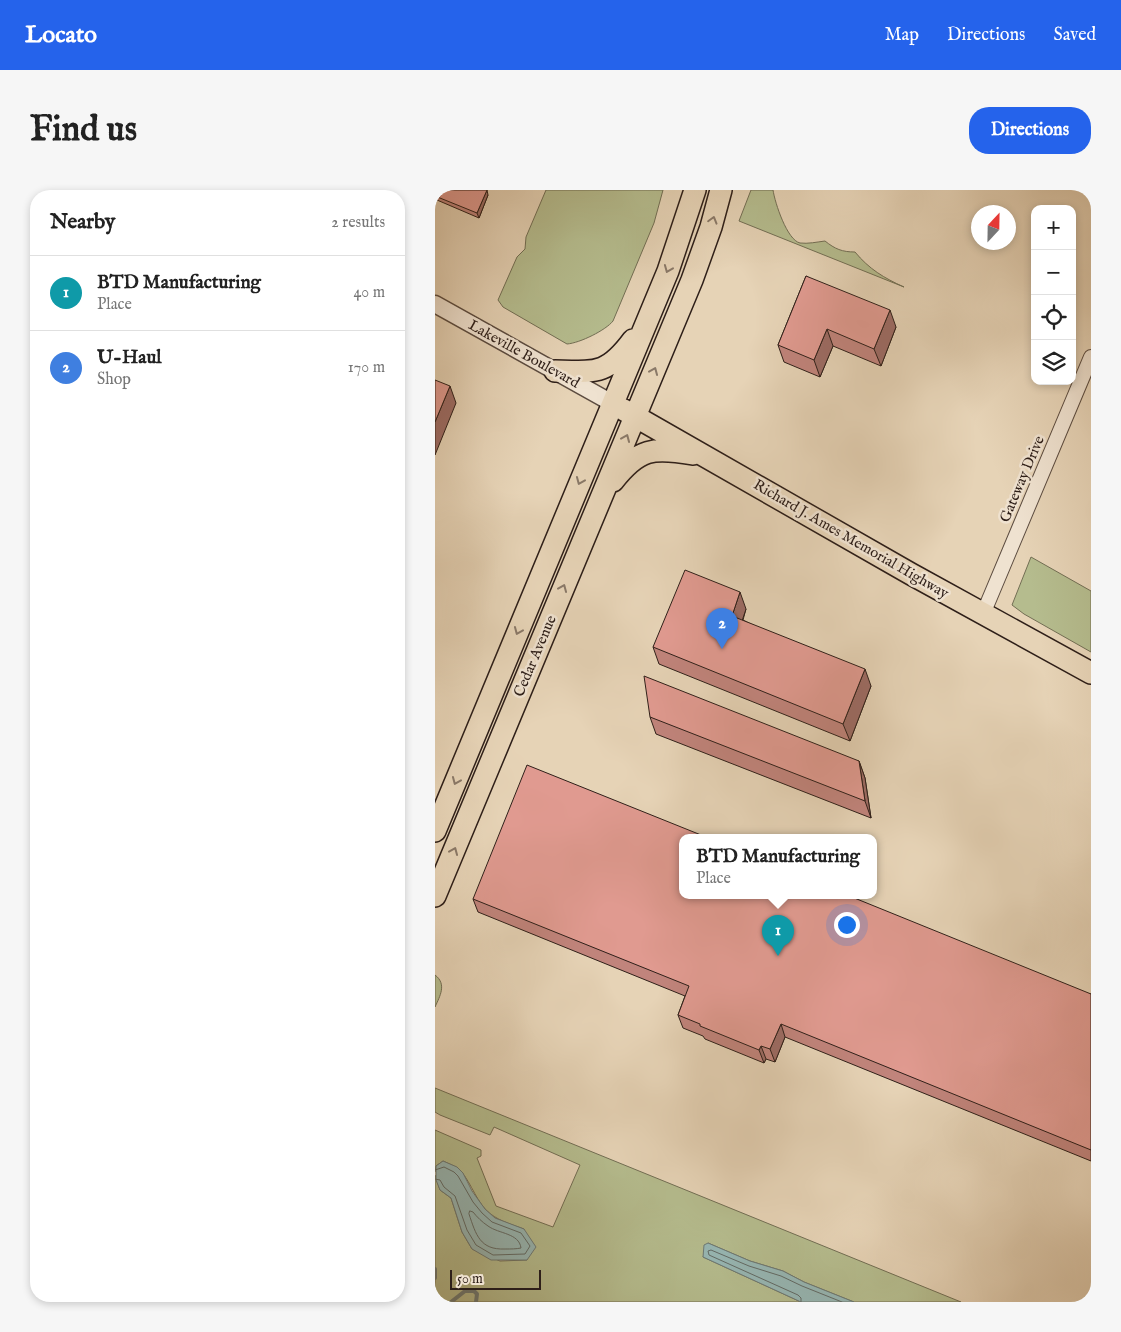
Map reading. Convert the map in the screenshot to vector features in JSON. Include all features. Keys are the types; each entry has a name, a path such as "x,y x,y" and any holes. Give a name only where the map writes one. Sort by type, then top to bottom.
{"main road":[{"path":"555,371 587,372 602,369 621,356 647,322 676,249 695,190"},
{"name":"Cedar Avenue","path":"435,896 692,280 711,227 721,190"},
{"name":"Cedar Avenue","path":"435,831 647,322"},
{"name":"Richard J. Ames Memorial Highway","path":"612,404 1091,673"},
{"path":"602,495 625,466 647,452 661,449 706,456"}],"street":[{"name":"Lakeville Boulevard","path":"435,304 612,404"},
{"name":"Gateway Drive","path":"983,614 1091,356"}],"green space":[{"path":"546,190 663,190 654,223 613,321 610,325 592,336 567,344 503,307 498,300 517,257 525,249 526,237"},
{"path":"751,190 773,190 782,220 795,240 800,243 825,241 839,250 855,252 877,272 904,287 739,221"},
{"path":"1031,557 1091,591 1091,652 1024,614 1012,605"},
{"path":"435,975 442,986 435,1007"},
{"path":"435,1088 961,1302 854,1302 804,1282 783,1271 750,1261 708,1243 703,1257 801,1302 435,1302 435,1175 440,1190 451,1198 462,1232 472,1249 500,1261 527,1260 524,1229 499,1219 486,1210 478,1200 465,1176 455,1167 443,1161 436,1166 435,1172 435,1130 481,1150 481,1156 477,1158 496,1206 553,1227 580,1165 494,1127 490,1135 440,1115 435,1112"}],"water":[{"path":"443,1161 457,1167 463,1173 472,1191 485,1209 495,1218 524,1229 536,1247 527,1260 491,1260 472,1249 462,1232 451,1198 440,1190 436,1180 436,1166"},
{"path":"708,1243 750,1261 783,1271 804,1282 854,1302 801,1302 703,1257 704,1245"}],"building":[{"path":"438,190 487,190 477,213 435,196"},
{"path":"806,276 890,310 874,349 827,329 814,360 778,345"},
{"path":"435,380 450,386 435,422"},
{"path":"685,570 740,592 732,616 865,669 843,724 653,647"},
{"path":"644,676 859,761 865,801 650,717"},
{"path":"527,765 699,834 679,834 679,899 857,899 1091,994 1091,1150 781,1024 770,1049 761,1046 759,1050 678,1015 689,986 473,899"}],"waterway":[{"path":"435,1269 435,1278"},
{"path":"451,1302 465,1291 474,1291 477,1294 476,1302"}],"place":[{"name":"U-Haul","path":"722,649"},
{"name":"BTD Manufacturing","path":"778,956"}]}
